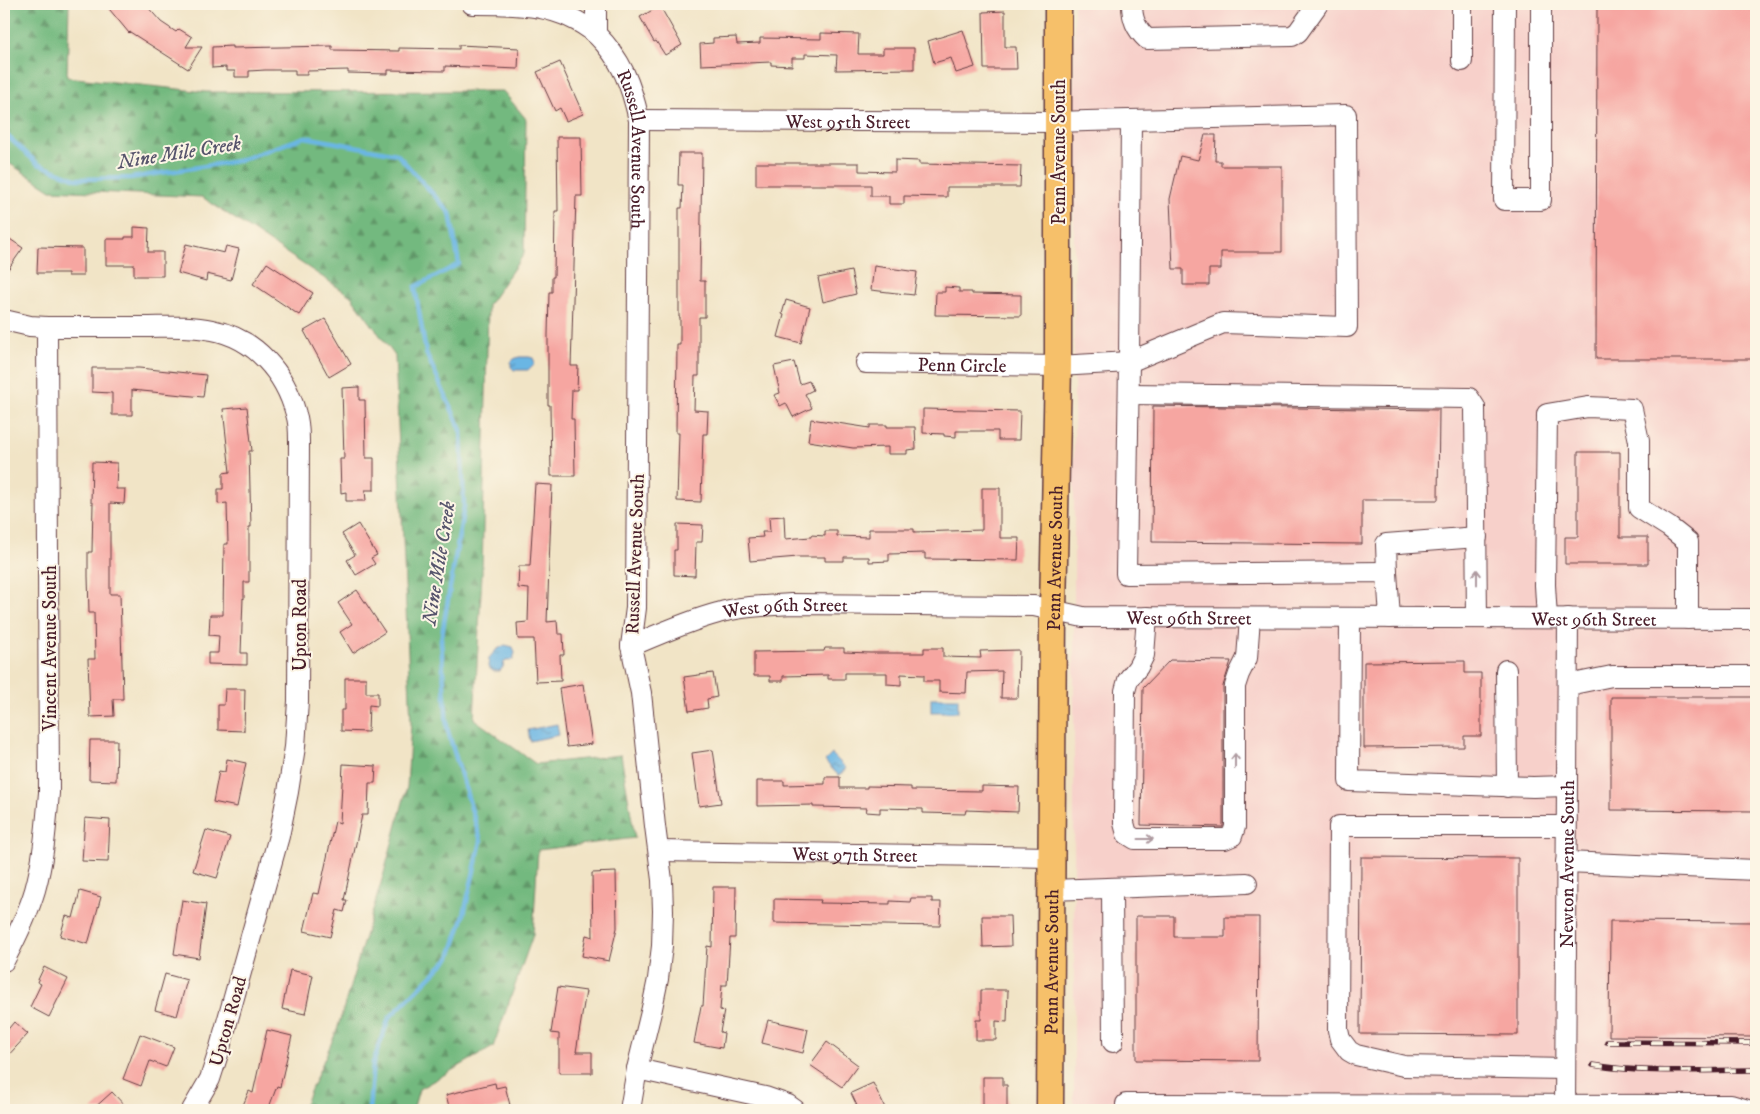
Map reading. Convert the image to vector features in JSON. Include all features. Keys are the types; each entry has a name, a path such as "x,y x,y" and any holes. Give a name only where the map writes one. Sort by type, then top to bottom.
{"main road":[{"name":"Penn Avenue South","path":"1050,1110 1053,611 1058,366 1058,4"}],"street":[{"path":"472,4 514,4 540,7 565,15 596,34"},
{"path":"596,4 596,34"},
{"path":"1132,4 1132,15 1138,31 1148,39 1292,36 1298,32 1318,4"},
{"path":"1462,4 1462,61"},
{"path":"1505,4 1504,200 1541,200 1542,4"},
{"name":"Russell Avenue South","path":"596,34 608,47 623,69 633,94 638,120 636,608 631,646 641,693 662,880 662,946 652,1008 636,1069 630,1110"},
{"name":"Penn Circle","path":"866,363 1058,366 1129,362 1222,323 1347,327 1346,115 1131,120"},
{"name":"West 95th Street","path":"638,120 1058,122 1131,120"},
{"path":"1131,120 1126,574 1387,572"},
{"path":"4,320 30,326 47,327"},
{"name":"Vincent Avenue South","path":"4,961 17,935 35,890 45,842 49,793 47,327"},
{"name":"Upton Road","path":"47,327 186,327 212,330 236,338 258,351 276,370 288,391 297,415 300,440 296,747 279,836 219,1051 210,1079 192,1110"},
{"path":"1129,394 1469,398 1475,407 1478,618"},
{"path":"1547,618 1545,585 1547,414 1588,407 1632,409 1639,441 1639,508 1688,542 1688,619"},
{"path":"1390,618 1386,544 1477,537"},
{"name":"West 96th Street","path":"631,646 718,612 754,606 791,604 1034,606 1083,617 1756,619"},
{"path":"1147,617 1144,655 1128,680 1125,691 1124,824 1127,834 1135,838 1225,839 1232,836 1235,827 1235,686 1247,658 1250,618"},
{"path":"1350,618 1348,781 1567,786"},
{"name":"Newton Avenue South","path":"1565,1108 1568,618"},
{"path":"1506,670 1507,786"},
{"path":"1568,685 1612,676 1756,676"},
{"path":"1565,1069 1404,1066 1356,1055 1344,1046 1338,1030 1339,826 1566,826"},
{"name":"West 97th Street","path":"659,851 1051,857"},
{"path":"1566,862 1756,870"},
{"path":"1051,890 1247,883"},
{"path":"1112,888 1113,1042"},
{"path":"636,1069 765,1097 788,1105 795,1110"},
{"path":"1126,1110 1126,1104 1565,1108 1730,1105 1748,1110"}],"shaded area":[{"path":"1074,4 1756,4 1756,1110 1074,1110"}],"green space":[{"path":"4,4 69,4 67,77 206,92 503,91 526,119 524,254 488,305 482,574 474,719 536,764 621,755 635,838 538,850 533,935 493,1047 419,1089 413,1110 302,1110 337,1030 384,873 407,787 411,723 395,356 351,296 202,197 51,190 4,160"}],"water":[{"path":"519,357 533,358 535,363 528,370 514,370 511,367 511,362"},
{"path":"505,645 513,647 515,653 513,659 504,662 500,671 493,671 488,667 489,658 496,650"},
{"path":"931,698 958,698 958,712 931,712"},
{"path":"557,724 559,735 530,741 528,730"},
{"path":"832,754 846,768 839,776 825,761"}],"building":[{"path":"105,4 145,4 161,22 176,32 179,29 192,37 186,47 202,47 188,69 129,33"},
{"path":"1597,4 1756,4 1756,359 1596,359"},
{"path":"660,6 682,45 665,55 656,41 654,42 640,17"},
{"path":"1005,11 1005,47 1016,47 1017,69 984,69 983,12"},
{"path":"963,30 975,67 956,73 951,58 934,63 928,41"},
{"path":"821,33 859,34 858,54 883,54 883,48 914,48 914,69 836,70 837,55 805,54 805,58 792,58 792,66 771,65 771,62 701,65 700,44 713,43 713,38 736,37 737,44 760,43 760,38 821,39"},
{"path":"459,45 519,48 518,69 445,66 445,71 388,70 388,74 348,73 348,70 307,71 307,75 295,75 295,70 265,70 249,71 249,77 235,77 235,71 226,71 226,67 212,68 212,47 332,46 332,50 399,51 399,48 459,49"},
{"path":"560,62 583,114 566,121 560,108 555,111 537,72"},
{"path":"1205,135 1216,135 1215,161 1221,161 1221,166 1282,166 1282,252 1221,252 1221,269 1209,269 1209,285 1183,285 1183,269 1173,269 1170,199 1180,156 1198,160"},
{"path":"557,137 581,137 582,196 576,196 571,366 578,366 577,390 572,390 571,419 574,419 575,476 551,476 548,335 549,292 552,292 552,277 554,277 555,211 558,211"},
{"path":"679,153 702,153 700,281 705,281 705,317 699,317 699,376 695,376 694,410 708,411 707,434 703,434 701,502 677,501 679,433 676,433 677,345 680,345 679,208 682,208 683,185 678,185"},
{"path":"895,160 919,161 919,164 1021,166 1020,187 947,187 947,197 904,196 904,204 889,204 889,196 871,196 871,185 756,185 756,163 859,163 859,171 895,172"},
{"path":"134,227 149,228 148,252 163,252 163,276 134,276 134,265 106,265 106,239 134,237"},
{"path":"4,235 23,248 4,275"},
{"path":"186,244 224,253 226,246 239,249 231,280 207,274 206,281 178,273"},
{"path":"38,247 83,248 83,276 68,276 68,273 37,273"},
{"path":"267,263 313,293 299,315 253,284"},
{"path":"874,266 917,272 914,295 871,290"},
{"path":"851,271 856,294 823,302 818,278"},
{"path":"945,287 959,288 959,292 972,292 972,294 1021,295 1021,316 935,315 936,292 945,292"},
{"path":"786,300 810,307 801,343 778,337"},
{"path":"325,319 351,364 329,377 304,331"},
{"path":"794,362 800,384 809,381 813,390 805,394 812,408 793,417 786,403 780,406 774,395 780,393 774,366"},
{"path":"92,368 139,368 206,375 203,397 132,390 132,415 112,415 112,393 92,392"},
{"path":"359,387 359,400 365,400 366,458 374,458 374,490 365,490 366,501 346,501 346,492 341,493 340,459 344,459 342,388"},
{"path":"1153,406 1439,410 1438,500 1362,500 1362,544 1152,542"},
{"path":"247,407 252,451 249,451 251,527 249,527 249,582 244,582 241,653 247,653 247,665 208,664 208,653 218,653 219,636 209,635 210,615 223,615 224,544 228,544 227,503 218,504 218,489 223,489 223,473 230,472 223,409"},
{"path":"923,409 1020,411 1019,440 998,440 998,431 956,431 956,437 944,436 944,434 923,433"},
{"path":"811,419 870,428 870,425 915,427 916,449 907,450 907,454 888,454 888,447 853,448 808,441"},
{"path":"1578,452 1620,452 1620,537 1648,537 1648,564 1565,564 1565,537 1578,537"},
{"path":"92,462 117,463 116,489 125,489 124,504 110,503 110,594 120,594 123,699 113,699 114,716 90,717 88,659 95,659 94,613 89,613 88,576 88,552 92,552"},
{"path":"535,484 552,485 547,622 557,621 558,634 563,634 564,655 560,655 561,681 536,682 534,639 518,639 517,623 528,622 529,589 518,588 519,566 530,566"},
{"path":"982,488 1000,488 1000,538 1019,538 1018,560 925,559 925,553 889,554 889,561 869,562 869,557 844,557 844,561 825,561 825,557 798,557 750,561 748,538 763,537 762,532 770,532 769,517 784,516 785,539 811,537 811,535 825,536 825,531 837,531 837,536 869,537 869,529 914,529 914,532 982,530"},
{"path":"358,524 377,555 371,558 375,564 356,575 347,560 355,555 342,534"},
{"path":"677,524 703,525 702,542 696,542 695,576 674,575 674,550 677,550"},
{"path":"357,590 385,632 353,653 340,632 352,624 338,603"},
{"path":"825,648 844,648 844,652 924,653 924,648 943,648 943,657 981,658 980,651 1019,650 1018,698 1001,698 1002,671 967,672 966,693 939,692 939,681 924,681 924,675 901,674 901,685 887,684 887,673 845,673 845,679 828,679 828,675 783,676 783,681 770,681 770,676 754,676 754,652 824,651"},
{"path":"1170,660 1231,661 1223,686 1223,827 1141,825 1143,688"},
{"path":"1465,661 1465,673 1481,673 1481,736 1464,736 1464,747 1364,748 1364,662"},
{"path":"713,673 717,697 707,699 708,708 689,711 684,677"},
{"path":"345,678 366,678 366,693 378,693 378,706 369,705 368,732 341,731 341,710 345,710"},
{"path":"583,684 592,744 567,747 559,688"},
{"path":"225,689 245,689 244,731 218,730 218,705 224,705"},
{"path":"1611,697 1756,697 1756,811 1611,810"},
{"path":"90,740 117,740 116,781 89,780"},
{"path":"713,750 721,803 699,806 692,753"},
{"path":"227,759 246,763 237,807 213,802 219,771 225,772"},
{"path":"343,764 376,766 375,783 369,783 368,815 362,815 344,900 347,900 344,912 337,910 330,937 304,931 313,893 319,894 335,821 340,823"},
{"path":"825,777 840,777 840,788 867,788 867,786 911,787 911,790 982,791 982,786 1019,787 1018,812 966,810 965,814 923,813 923,809 880,808 880,813 866,812 867,808 813,807 813,805 757,806 757,781 784,781 784,785 825,784"},
{"path":"85,818 110,820 108,862 82,861"},
{"path":"206,830 230,837 217,878 193,871"},
{"path":"1361,857 1518,858 1518,1035 1360,1034"},
{"path":"616,872 617,928 609,961 582,956 586,935 593,937 592,873"},
{"path":"713,887 736,887 735,938 730,938 727,985 722,985 720,1010 724,1011 720,1032 724,1033 722,1048 694,1043 701,1006 703,1006 707,946 712,947"},
{"path":"80,891 101,897 88,944 60,936 66,916 73,918"},
{"path":"911,898 932,898 932,902 941,902 940,926 774,923 774,899 821,900 820,903 890,904 890,901 910,902"},
{"path":"182,900 206,904 199,958 174,954"},
{"path":"982,916 1010,916 1011,946 983,947"},
{"path":"1136,916 1174,916 1174,937 1225,937 1225,917 1259,917 1258,1061 1136,1060"},
{"path":"1610,921 1756,922 1756,1037 1609,1036"},
{"path":"44,967 68,979 49,1017 30,1007 41,984 37,982"},
{"path":"290,970 313,975 305,1014 282,1009"},
{"path":"165,974 187,980 177,1016 155,1010"},
{"path":"558,987 586,991 576,1052 592,1052 592,1073 559,1073 559,1034 551,1033"},
{"path":"981,990 1008,990 1007,1022 996,1021 996,1040 976,1040 976,1020 981,1020"},
{"path":"768,1020 808,1029 803,1053 762,1043"},
{"path":"14,1022 28,1034 4,1060 4,1034"},
{"path":"267,1030 292,1036 280,1087 277,1086 268,1110 241,1110 249,1091 253,1093"},
{"path":"140,1034 174,1047 166,1067 150,1061 141,1086 123,1079"},
{"path":"827,1042 858,1065 842,1087 810,1065"},
{"path":"983,1077 1003,1077 1003,1085 1007,1085 1007,1110 983,1110"},
{"path":"495,1083 496,1088 505,1086 510,1105 491,1110 450,1110 446,1095"},
{"path":"873,1083 886,1110 859,1110 851,1093"},
{"path":"112,1092 129,1110 92,1110"}],"waterway":[{"name":"Nine Mile Creek","path":"4,133 38,164 76,179 130,178 237,161 305,137 397,154 450,213 459,264 415,287 426,353 461,430 464,506 441,640 447,728 481,841 463,918 450,957 389,1018 373,1063 369,1110"}],"railway":[{"path":"1607,1042 1756,1043"},
{"path":"1593,1065 1653,1071 1756,1070"}]}
